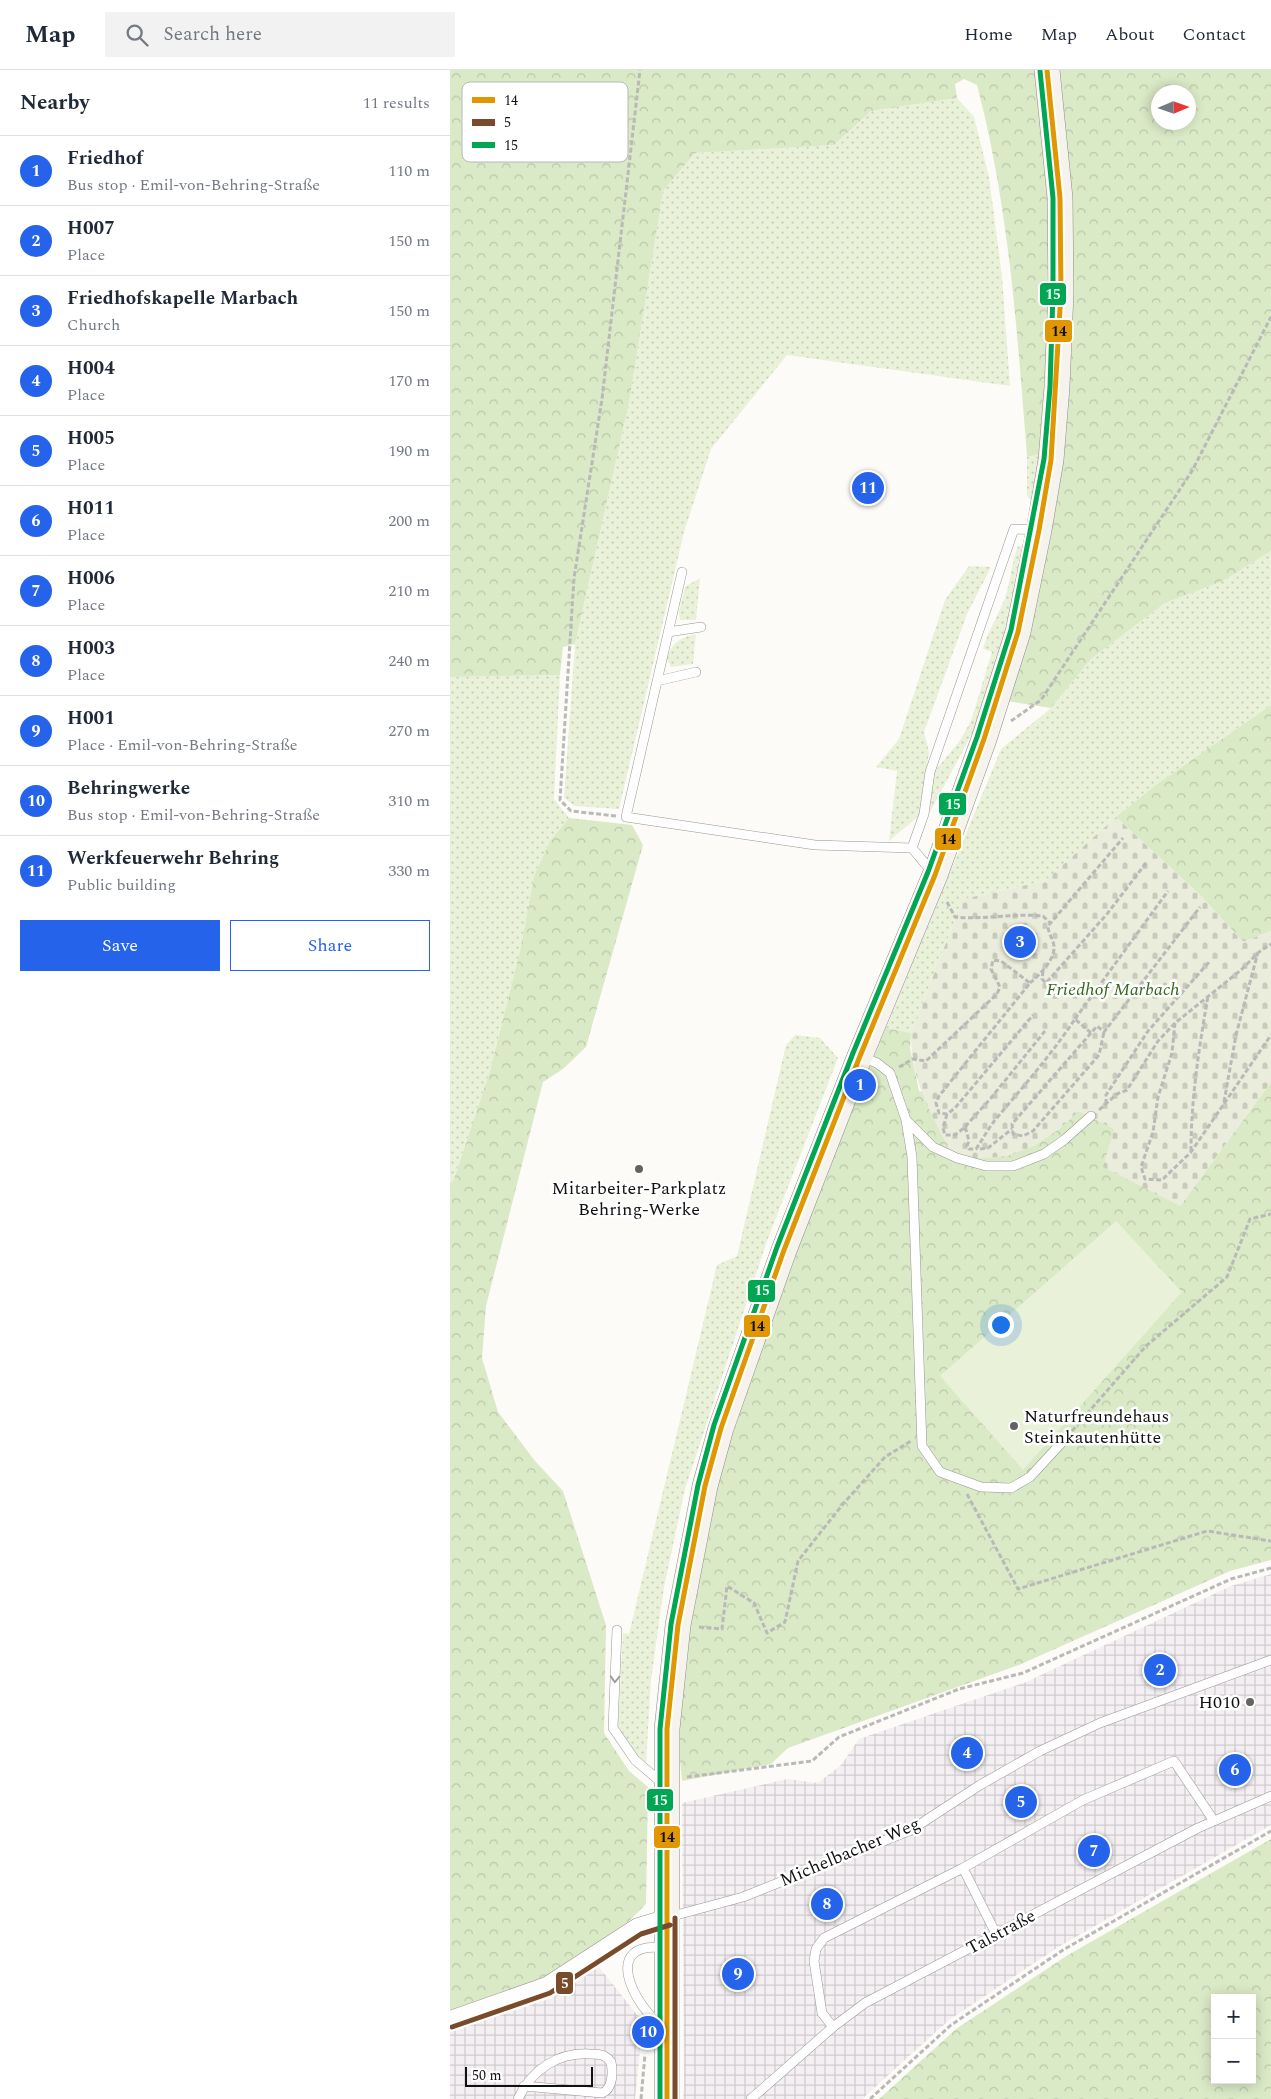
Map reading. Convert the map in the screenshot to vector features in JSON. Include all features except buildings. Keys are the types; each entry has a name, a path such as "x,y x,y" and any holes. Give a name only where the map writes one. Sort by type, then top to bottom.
{"main road":[{"path":"667,2099 667,1729 678,1625 705,1486 722,1428 784,1250 860,1056 935,876 984,739 1018,632 1039,530 1052,451 1061,292 1060,198 1047,70"}],"street":[{"path":"450,2020 547,1986 638,1927 668,1918"}],"lane":[{"path":"912,848 924,814 930,772 1014,529 1039,530"},
{"path":"682,572 626,817 815,845 912,848 935,876"},
{"path":"668,632 701,627"},
{"path":"657,681 696,672"},
{"path":"860,1056 877,1063 890,1073 906,1120 912,1157 922,1446 940,1472 981,1487 1011,1488 1030,1477 1065,1439"},
{"path":"906,1120 933,1148 957,1158 986,1166 1012,1166 1044,1154 1064,1140 1091,1116"},
{"path":"617,1630 613,1728 635,1760 666,1783"},
{"name":"Michelbacher Weg","path":"668,1918 692,1909 743,1898 911,1830 980,1785 1040,1751 1100,1723 1271,1660"},
{"path":"833,2027 822,2013 814,1961 816,1949 824,1938 963,1868 1083,1800 1174,1761 1214,1821"},
{"name":"Talstraße","path":"751,2099 833,2027 865,2003 1214,1821 1271,1796"},
{"path":"963,1868 996,1934"},
{"path":"667,1949 642,1947 629,1957 626,1965 630,1982 645,2011 668,2031"},
{"path":"518,2099 524,2086 545,2066 567,2055 577,2053 603,2055 611,2062 611,2085 606,2092 524,2086"}],"path":[{"path":"626,817 571,811 560,800 574,578 602,399 640,70"},
{"path":"984,739 1041,700 1192,471 1271,317"},
{"path":"947,1114 939,1113 936,1109 939,1096 1030,983 1043,970 1054,948 1048,931 1050,923 1123,838"},
{"path":"1043,970 1042,979 1046,983 1106,914 1146,863"},
{"path":"935,876 954,917 978,919 1003,914 1030,914 1043,916 1050,923"},
{"path":"964,1128 969,1149 976,1149 994,1121 1020,1093 1058,1044 1168,890"},
{"path":"1104,1032 1096,1026 1012,1124 1012,1129 1016,1136 1023,1136 1034,1131 1099,1054 1104,1032 1200,907"},
{"path":"1091,1116 1117,1094 1126,1090 1158,1041 1175,1023 1241,970 1258,952 1271,944"},
{"path":"1223,1105 1236,1035 1258,952"},
{"path":"890,1073 913,1059 926,1061 997,994 1000,987 991,969 993,960 1001,961 1030,983"},
{"path":"1106,1105 1106,1095 1148,1031 1210,961"},
{"path":"1192,1152 1191,1123 1196,1070 1208,996"},
{"path":"1033,1016 1000,1056 947,1114 943,1128 944,1135 955,1135 964,1128 992,1098 1045,1031"},
{"path":"1075,1018 1091,1033"},
{"path":"1175,1023 1172,1053 1158,1097 1153,1132 1141,1167 1145,1178 1162,1180 1192,1152 1271,1035"},
{"path":"978,1145 979,1149 988,1148 1012,1129"},
{"path":"1065,1439 1146,1346 1227,1278 1250,1219 1271,1214"},
{"path":"678,1625 722,1630 727,1586 754,1603 767,1633 785,1622 798,1561 843,1504 885,1458 922,1434"},
{"path":"960,1480 1018,1590 1207,1531 1271,1541"},
{"path":"666,1783 812,1761 839,1737 959,1689 1023,1673 1231,1579 1271,1568"},
{"path":"870,2099 951,2025 1047,1961 1271,1831"},
{"path":"641,2099 645,2054"}],"shaded area":[{"path":"1271,1574 1271,1825 1060,1946 949,2020 862,2099 683,2099 682,1803 787,1779 818,1783 841,1765 859,1739 1026,1682 1231,1586"},
{"path":"599,1967 643,2022 635,2099 450,2099 450,2032 552,1998"}],"green space":[{"path":"450,70 1271,70 1271,551 1223,581 1165,603 1091,659 1051,708 1006,701 1057,452 1027,456 1010,269 997,176 977,85 964,79 955,84 957,98 871,111 834,145 695,153 663,191 629,403 575,644 563,647 560,675 450,677"},
{"path":"957,98 974,117 989,177 1002,277 1010,386 787,355 711,449 684,532 619,809 575,806 564,798 575,644 629,403 663,191 695,153 834,145 871,111"},
{"path":"1040,454 1033,505 1027,495 1027,456"},
{"path":"1018,546 1026,546 1006,638 976,726 929,814 934,772 959,742 971,721 992,652 983,649 1005,598"},
{"path":"1271,551 1271,705 1157,784 1116,817 1045,881 963,899 911,1033 886,1028 1001,749 1051,708 1091,659 1165,603 1223,581"},
{"path":"969,566 991,567 967,614 924,732 929,752 920,815 889,841 897,771 876,767 899,739 945,600"},
{"path":"700,578 696,620 680,620 679,612 685,587"},
{"path":"696,634 693,664 671,667 667,660 668,654 677,642"},
{"path":"560,675 554,799 569,818 550,841 534,876 520,951 490,1071 453,1182 450,1183 450,677"},
{"path":"1271,705 1271,931 1243,942 1201,896 1116,817 1157,784"},
{"name":"Friedhof Marbach","path":"1116,817 1201,896 1243,942 1271,931 1271,1082 1180,1206 1103,1167 1114,1129 1079,1111 1058,1130 1034,1146 1007,1156 974,1159 950,1151 923,1094 914,1065 911,1033 963,899 1045,881"},
{"path":"569,818 632,825 643,845 586,1047 563,1069 543,1082 486,1306 482,1358 498,1412 535,1461 563,1491 606,1625 604,1733 629,1771 648,1787 646,1904 628,1922 546,1980 450,2011 450,1183 453,1182 490,1071 520,951 534,876 550,841"},
{"path":"886,1028 911,1033 910,1048 919,1091 1058,1130 1079,1111 1115,1129 1180,1206 1271,1082 1271,1560 1230,1571 1019,1665 788,1748 771,1764 682,1781 678,1738 696,1549 764,1320"},
{"path":"795,1035 820,1038 838,1058 767,1241 685,1489 664,1587 651,1680 646,1763 636,1754 618,1726 623,1633 629,1634 717,1265 737,1256 786,1045"},
{"path":"1116,1221 1182,1292 1023,1470 940,1376"},
{"path":"1271,1839 1271,2099 879,2099 956,2029 1068,1955"}],"transit line":[{"name":"14","path":"667,2099 667,1729 678,1625 705,1486 721,1428 784,1250 860,1056 935,875 984,739 1018,632 1039,530 1051,460 1061,292 1060,198 1047,70"},
{"name":"15","path":"660,2099 660,1729 671,1624 698,1485 714,1425 777,1247 853,1053 928,872 977,737 1011,630 1044,459 1050,387 1053,198 1040,71"},
{"name":"5","path":"675,1918 675,2099"},
{"name":"5","path":"452,2027 550,1993 641,1934 670,1925"}],"place":[{"name":"Werkfeuerwehr Behring","path":"868,488"},
{"name":"Friedhofskapelle Marbach","path":"1020,942"},
{"name":"Friedhof","path":"860,1085"},
{"name":"Mitarbeiter-Parkplatz Behring-Werke","path":"639,1169"},
{"name":"Naturfreundehaus Steinkautenhütte","path":"1014,1426"},
{"name":"H007","path":"1160,1670"},
{"name":"H010","path":"1250,1702"},
{"name":"H004","path":"967,1753"},
{"name":"H011","path":"1235,1770"},
{"name":"H005","path":"1021,1802"},
{"name":"H006","path":"1094,1851"},
{"name":"H003","path":"827,1904"},
{"name":"H001","path":"738,1974"},
{"name":"Behringwerke","path":"648,2032"}]}
